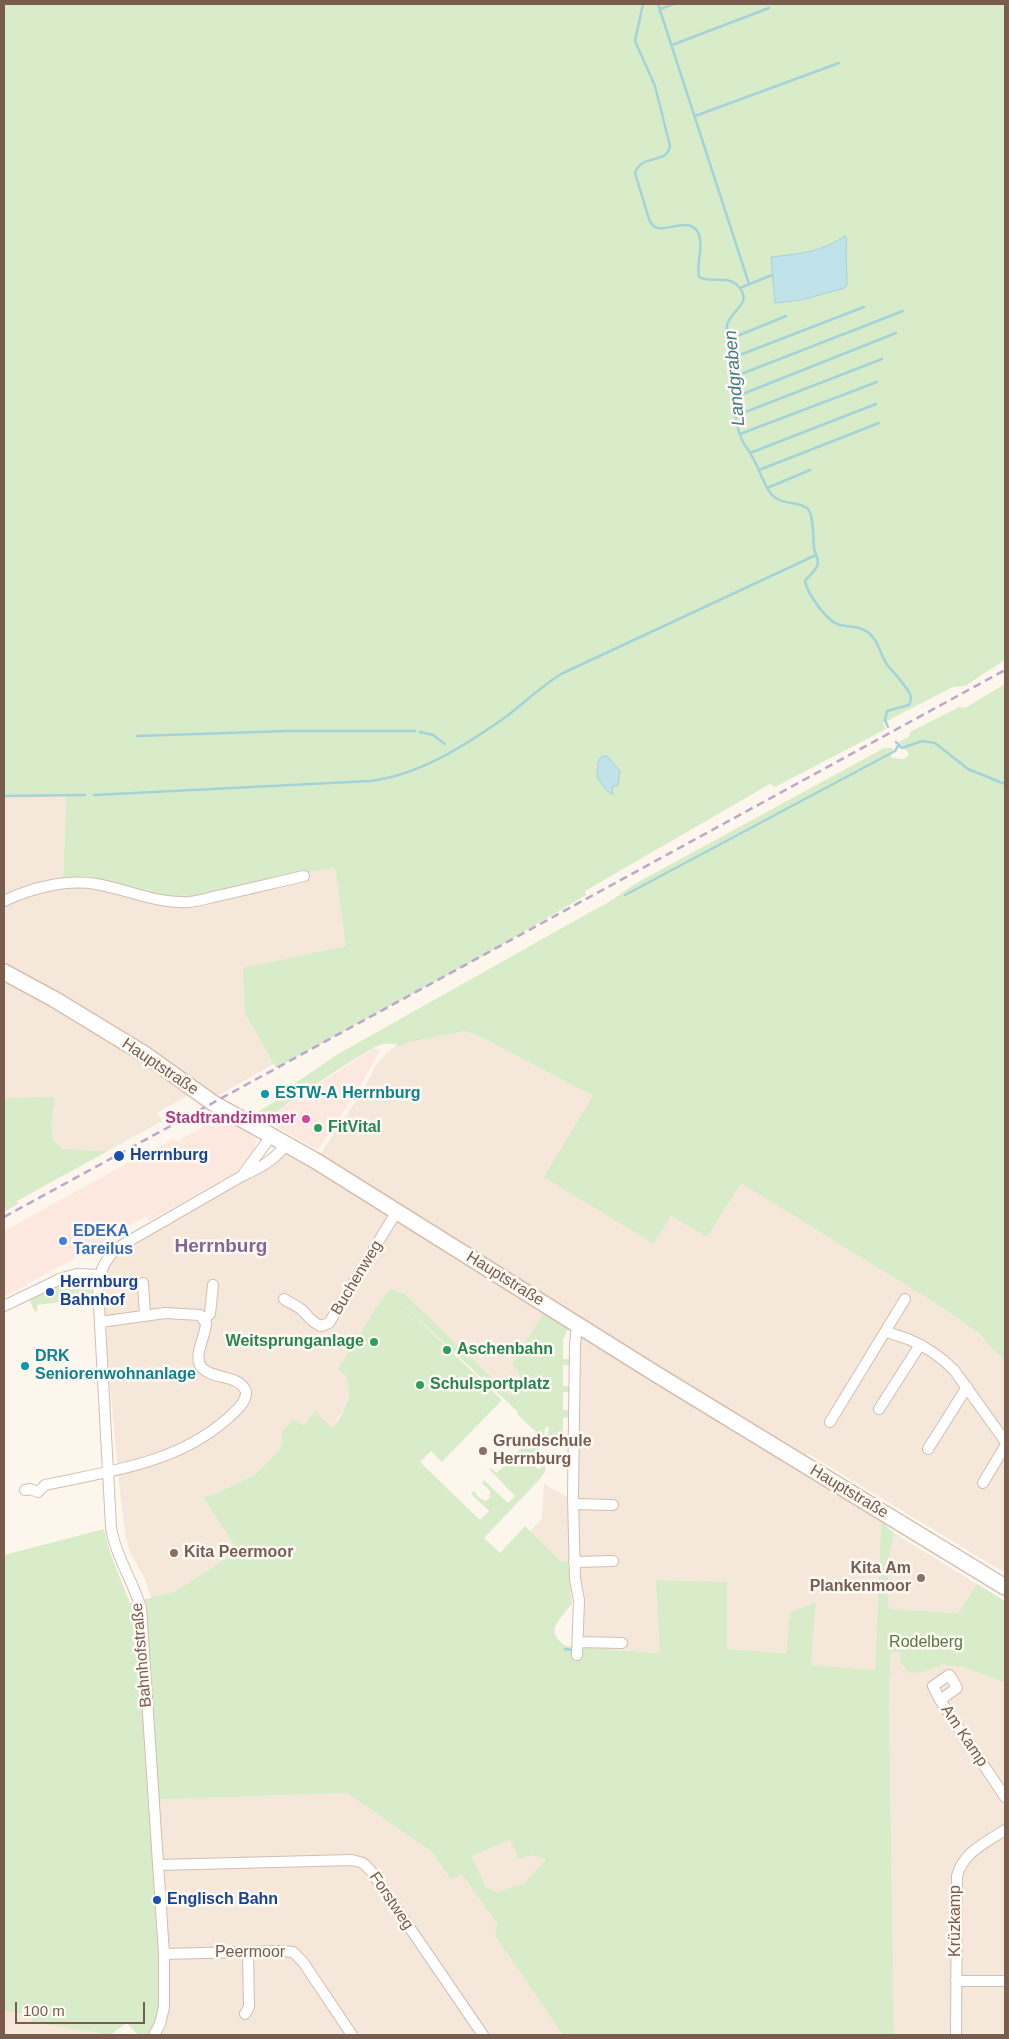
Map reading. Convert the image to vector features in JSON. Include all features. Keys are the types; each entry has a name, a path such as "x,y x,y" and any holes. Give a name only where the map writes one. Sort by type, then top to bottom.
{"main road":[{"name":"Hauptstraße","path":"4,972 118,1037 154,1060 213,1103 287,1143 577,1325 1005,1587"}],"street":[{"path":"4,902 15,896 57,884 84,882 144,897 165,901 189,902 304,876"},
{"name":"Bahnhofstraße","path":"242,1176 272,1135"},
{"name":"Bahnhofstraße","path":"154,2035 160,2024 164,2007 164,1954 159,1865 140,1608 112,1534 98,1287 99,1276 103,1264 117,1248 242,1176 258,1169 272,1160 287,1143"},
{"name":"Buchenweg","path":"284,1299 302,1311 307,1318 316,1324 321,1326 329,1323 397,1211"},
{"path":"4,1306 62,1278 77,1274 99,1276"},
{"path":"142,1283 145,1316"},
{"path":"204,1318 210,1314 213,1285"},
{"path":"830,1422 905,1299"},
{"path":"25,1490 30,1489 38,1492 45,1485 151,1462 180,1450 220,1425 245,1398 246,1391 238,1382 207,1372 200,1365 198,1358 206,1328 204,1318 200,1314 184,1312 100,1322"},
{"path":"577,1325 574,1344 573,1504 574,1562 579,1600 578,1655"},
{"path":"886,1331 896,1336 907,1338 946,1362 967,1387 1005,1441"},
{"path":"879,1409 920,1345"},
{"path":"928,1449 967,1387"},
{"path":"983,1483 1005,1446"},
{"path":"573,1504 613,1505"},
{"path":"574,1562 613,1561"},
{"path":"578,1642 622,1643"},
{"name":"Am Kamp","path":"940,1700 1005,1797"},
{"name":"Krüzkamp","path":"956,2035 956,1883 958,1870 968,1855 1005,1830"},
{"name":"Forstweg","path":"159,1865 352,1860 363,1863 376,1879 483,2035"},
{"path":"245,2014 250,2007 248,1952"},
{"name":"Peermoor","path":"164,1954 293,1952 303,1962 352,2035"},
{"path":"956,1981 1005,1981"}],"shaded area":[{"path":"4,796 66,796 63,880 304,873 335,868 347,946 245,1015 274,1064 203,1104 189,1095 157,1113 162,1121 108,1151 63,1149 54,1141 51,1128 55,1098 4,1098"},
{"path":"466,1031 483,1038 593,1096 653,1244 671,1216 707,1236 741,1182 948,1311 988,1343 1005,1362 1005,1573 807,1453 803,1464 818,1482 881,1521 875,1670 811,1665 816,1602 790,1612 786,1653 727,1649 726,1582 660,1653 575,1647 574,1562 562,1562 530,1531 542,1518 544,1484 568,1497 573,1496 576,1331 544,1312 512,1363 520,1372 521,1377 516,1389 510,1395 404,1293 397,1290 379,1303 339,1367 339,1370 348,1380 349,1388 345,1408 332,1428 304,1427 282,1431 281,1448 256,1474 215,1494 203,1497 238,1551 174,1592 151,1598 145,1579 130,1552 121,1501 99,1275 109,1257 281,1151 316,1160 362,1092 377,1063 391,1049 397,1045"},
{"path":"374,1048 380,1051 361,1085 318,1150 267,1121 291,1102"},
{"path":"229,1120 252,1134 256,1141 254,1151 236,1172 149,1221 146,1216 105,1239 103,1243 4,1297 4,1231 173,1139 178,1141 212,1122 216,1128"},
{"path":"894,1533 977,1584 958,1613 890,1609 888,1605 888,1561"},
{"path":"891,1652 899,1652 903,1668 919,1673 943,1664 959,1666 1005,1683 1005,2035 894,2035 889,1695"},
{"path":"347,1793 432,1852 451,1880 462,1873 497,1924 495,1936 563,2035 148,2035 159,2005 159,1965 149,1800"},
{"path":"510,1840 531,1855 546,1859 524,1883 498,1892 491,1891 486,1887 470,1856"},
{"path":"4,2011 32,2015 31,2022 101,2033 103,2035 4,2035"}],"green space":[{"path":"4,4 1005,4 1005,660 965,686 953,687 883,723 886,729 775,787 770,784 585,891 586,895 493,950 276,1068 245,1014 243,968 346,946 335,868 304,873 189,900 63,880 66,796 4,796"},
{"path":"1005,684 1005,1362 979,1334 948,1311 741,1183 707,1237 671,1216 654,1244 544,1177 593,1096 483,1038 466,1031 410,1042 398,1047 396,1044 379,1045 319,1082 267,1121 254,1114 279,1099 285,1090 338,1054 601,907 642,880 884,748 893,748 891,758 904,759 909,754 899,742 910,736 910,732 959,707 965,708"},
{"path":"4,1098 55,1098 51,1128 54,1141 63,1149 108,1151 17,1201 18,1204 4,1212"},
{"path":"82,1277 90,1283 94,1300 93,1304 87,1306 86,1299 37,1305 37,1311 35,1312 29,1299 64,1281"},
{"name":"Rodelberg","path":"390,1289 404,1293 510,1395 520,1383 519,1372 512,1363 544,1312 569,1327 563,1340 563,1359 572,1359 572,1365 563,1365 563,1386 569,1386 569,1392 563,1392 563,1410 569,1410 569,1417 563,1418 563,1439 549,1448 546,1444 549,1428 546,1427 542,1441 534,1434 536,1432 517,1414 518,1412 395,1297 502,1400 442,1462 431,1451 420,1462 480,1520 489,1511 471,1494 474,1491 478,1497 485,1501 490,1498 490,1491 482,1483 484,1480 508,1503 515,1496 489,1469 491,1468 497,1473 530,1439 540,1449 536,1468 540,1469 543,1452 545,1454 545,1472 484,1538 500,1553 525,1526 562,1562 568,1562 572,1603 559,1619 555,1630 555,1635 566,1646 660,1653 656,1580 727,1582 727,1649 786,1653 790,1612 816,1602 811,1665 875,1670 881,1521 894,1533 888,1561 888,1605 890,1609 958,1613 977,1584 1005,1601 1005,1683 960,1666 943,1664 921,1672 909,1672 901,1662 899,1652 891,1652 889,1695 894,2035 563,2035 495,1936 497,1924 462,1874 451,1880 432,1852 347,1793 150,1800 159,1965 159,2005 156,2021 148,2035 138,2035 127,2023 110,2035 103,2035 101,2033 31,2022 32,2015 4,2011 4,1555 104,1529 110,1553 130,1603 174,1592 238,1551 203,1497 215,1494 256,1474 281,1448 282,1431 294,1419 304,1426 315,1411 332,1428 336,1424 346,1405 349,1391 347,1379 339,1370 339,1367 379,1303","holes":["510,1840 519,1859 531,1855 546,1859 524,1883 497,1892 486,1887 471,1856"]}],"water":[{"path":"845,236 847,239 847,284 845,288 801,300 775,303 771,257 819,249"},
{"path":"607,756 620,771 618,785 612,787 613,795 605,789 597,777 598,762 601,757"}],"waterway":[{"name":"Landgraben","path":"643,4 635,41 655,86 670,146 668,152 659,158 643,163 635,173 649,219 652,225 657,228 680,225 691,226 699,235 699,277 709,280 734,282 742,292 743,302 727,325 737,359 735,384 737,426 743,442 772,495 780,500 799,504 807,508 811,515 814,548 818,563 815,571 805,581 814,599 829,619 835,623 859,628 869,633 873,637 885,662 910,694 909,705 887,711 885,720 888,727"},
{"path":"658,4 749,284"},
{"path":"660,9 674,4"},
{"path":"672,45 769,8"},
{"path":"695,116 839,63"},
{"path":"740,288 772,275"},
{"path":"737,356 864,307"},
{"path":"736,376 903,311"},
{"path":"730,339 786,316"},
{"path":"735,397 896,333"},
{"path":"735,416 882,359"},
{"path":"740,434 877,382"},
{"path":"750,453 876,404"},
{"path":"759,470 879,423"},
{"path":"767,488 810,470"},
{"path":"94,795 370,781 389,778 425,765 459,748 507,716 561,674 816,555"},
{"path":"137,736 287,731 415,731"},
{"path":"420,732 433,735 445,744"},
{"name":"Landgraben","path":"896,742 902,748 922,741 935,743 968,769 1005,784"},
{"path":"625,895 895,751 898,746"},
{"path":"4,796 85,795"},
{"path":"565,1649 574,1650"}],"railway":[{"path":"4,1217 1005,670"}],"place":[{"name":"ESTW-A Herrnburg","path":"265,1094"},
{"name":"Stadtrandzimmer","path":"306,1119"},
{"name":"FitVital","path":"318,1128"},
{"name":"Herrnburg","path":"119,1156"},
{"name":"EDEKA Tareilus","path":"63,1241"},
{"name":"Herrnburg Bahnhof","path":"50,1292"},
{"name":"Weitsprunganlage","path":"374,1342"},
{"name":"Aschenbahn","path":"447,1350"},
{"name":"DRK Seniorenwohnanlage","path":"25,1366"},
{"name":"Schulsportplatz","path":"420,1385"},
{"name":"Grundschule Herrnburg","path":"483,1451"},
{"name":"Kita Peermoor","path":"174,1553"},
{"name":"Kita Am Plankenmoor","path":"921,1578"},
{"name":"Englisch Bahn","path":"157,1900"}],"district":[{"name":"Herrnburg","path":"221,1247"}]}
